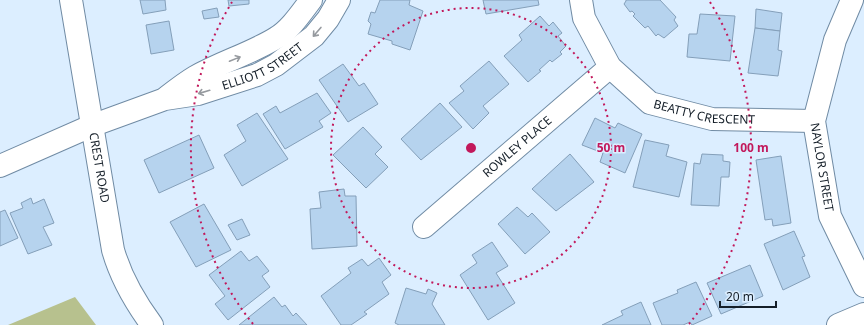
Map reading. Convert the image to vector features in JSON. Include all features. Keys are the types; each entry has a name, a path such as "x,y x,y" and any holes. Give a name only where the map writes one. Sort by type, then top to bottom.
{"street":[{"name":"CREST ROAD","path":"71,0 105,211 115,256 119,270 137,304 152,325"},
{"name":"ELLIOTT STREET","path":"165,99 194,78 277,38 298,18 311,0"},
{"name":"ELLIOTT STREET","path":"0,166 91,126 165,99 198,94 257,75 276,65 314,36 328,19 338,0"},
{"name":"BEATTY CRESCENT","path":"581,0 584,18 610,67 650,103 712,119 814,121"},
{"name":"NAYLOR STREET","path":"852,0 834,40 814,121 830,216 864,286"},
{"name":"ROWLEY PLACE","path":"424,227 610,67"},
{"path":"838,325 864,314"}],"green space":[{"path":"75,297 96,325 8,325"}],"building":[{"path":"140,0 165,0 166,10 143,14"},
{"path":"228,0 249,0 249,4 229,6"},
{"path":"380,0 410,0 409,5 423,11 410,50 392,44 392,41 368,34 371,24 368,21 371,12 375,13"},
{"path":"483,0 538,0 539,5 486,14"},
{"path":"626,0 660,0 676,17 674,20 678,26 664,38 658,34 656,36 648,26 645,28 633,16 635,14 632,11 630,12 624,4"},
{"path":"217,8 219,17 204,19 202,11"},
{"path":"756,9 782,13 780,31 755,28"},
{"path":"700,14 735,16 730,61 687,57 689,34 697,34"},
{"path":"540,16 549,26 553,22 562,33 558,36 566,46 560,52 562,54 552,62 550,60 539,70 541,71 528,82 504,56 522,40 519,35"},
{"path":"169,21 174,50 151,54 146,25"},
{"path":"755,28 780,31 778,50 782,51 778,76 748,73"},
{"path":"489,61 509,84 483,106 489,113 473,129 449,103 464,91 460,86"},
{"path":"343,64 359,86 364,83 378,104 348,122 319,80"},
{"path":"317,93 331,113 319,121 323,127 285,149 263,114 276,106 280,113"},
{"path":"440,103 462,127 421,160 401,139"},
{"path":"257,113 288,159 242,186 224,155 246,141 237,125"},
{"path":"595,118 615,128 618,123 642,134 625,173 600,162 603,153 582,145"},
{"path":"363,127 382,147 375,154 388,167 366,188 333,155"},
{"path":"199,135 214,168 159,193 144,160"},
{"path":"645,140 669,145 666,156 687,162 679,197 633,187"},
{"path":"570,154 594,182 556,211 532,189"},
{"path":"702,154 723,155 723,161 730,162 729,177 721,177 719,206 691,205 694,163 700,164"},
{"path":"781,156 791,223 773,226 772,219 765,220 756,160"},
{"path":"344,189 345,196 356,196 357,246 312,249 310,209 321,208 319,192"},
{"path":"31,198 33,204 44,199 54,223 43,227 52,245 28,254 10,213 23,208 21,203"},
{"path":"204,204 231,250 196,267 170,222"},
{"path":"517,207 528,217 532,213 550,232 525,254 498,224"},
{"path":"5,210 18,238 0,246 0,212"},
{"path":"242,219 250,235 237,240 228,225"},
{"path":"794,231 805,256 802,257 810,277 783,290 764,244"},
{"path":"492,242 508,266 496,273 515,303 488,320 460,275 477,263 472,255"},
{"path":"241,251 249,261 257,256 269,271 262,276 270,287 228,320 215,304 225,296 209,275"},
{"path":"379,258 391,275 382,282 389,294 364,312 367,314 351,325 341,325 321,296 351,273 348,268 362,259 368,266"},
{"path":"750,265 763,296 721,314 707,283"},
{"path":"696,282 712,316 692,325 690,322 683,325 662,325 653,303 678,293 677,290"},
{"path":"406,288 426,294 428,289 437,293 432,304 445,325 399,325 395,323"},
{"path":"274,297 282,307 285,305 293,316 296,313 307,325 239,325"},
{"path":"641,302 651,325 602,325 623,315 621,311"}]}
